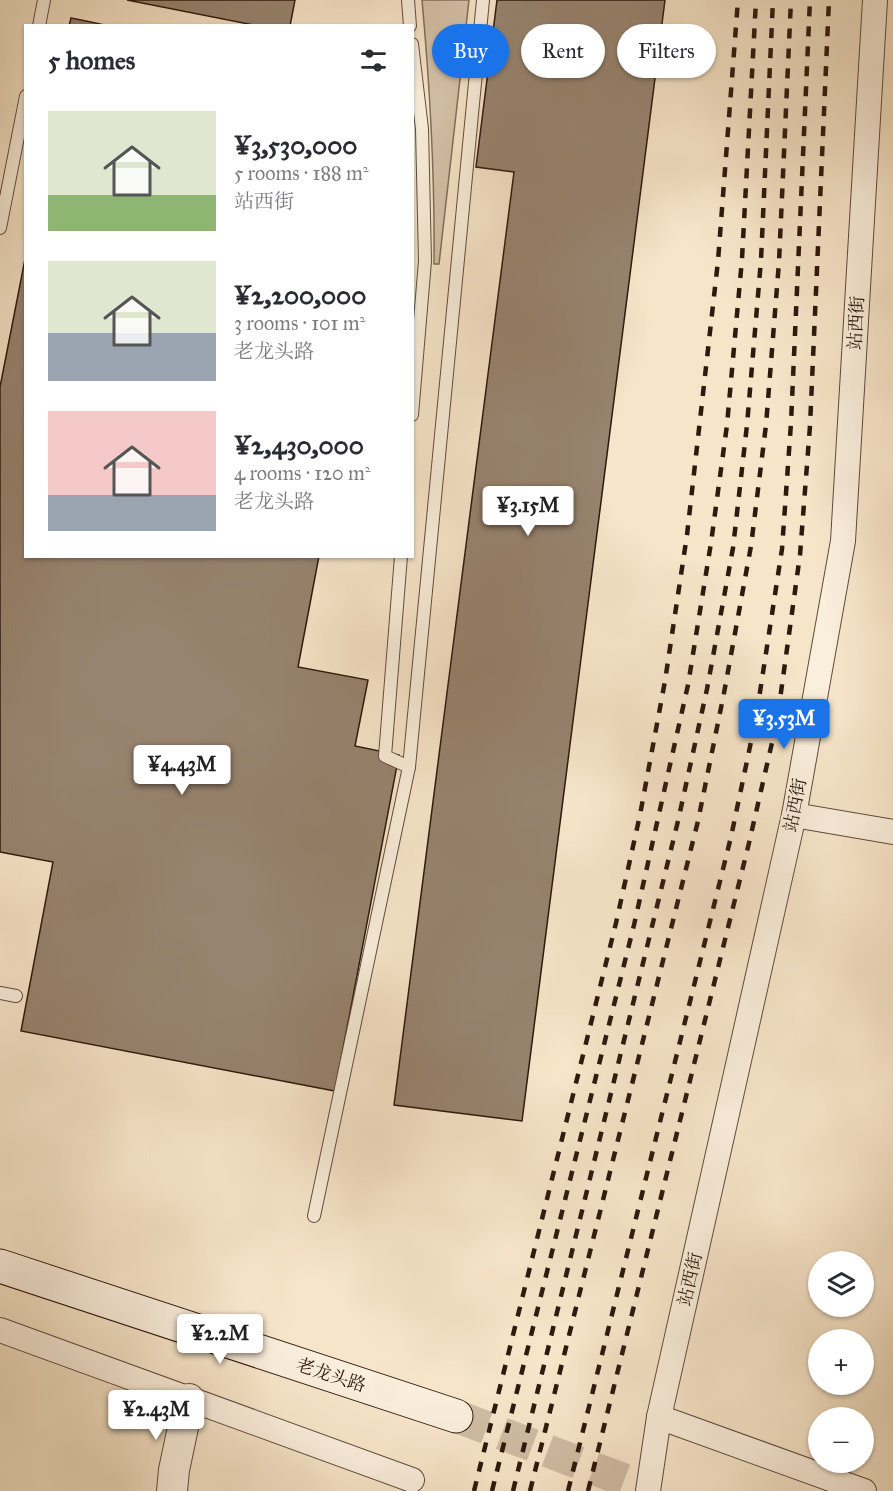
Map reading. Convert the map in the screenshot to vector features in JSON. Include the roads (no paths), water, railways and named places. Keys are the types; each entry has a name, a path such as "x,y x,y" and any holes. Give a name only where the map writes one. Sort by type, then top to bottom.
{"main road":[{"name":"老龙头路","path":"0,1266 456,1416"}],"street":[{"name":"站西街","path":"648,1491 659,1417 794,815 843,541 883,46 875,0"},
{"path":"794,815 893,832"},
{"path":"0,1330 411,1480"},
{"path":"172,1491 174,1470 189,1399"},
{"path":"659,1417 864,1491"}],"lane":[{"path":"39,24 44,0"},
{"path":"408,0 410,24"},
{"path":"314,1216 409,767 483,0"},
{"path":"414,61 422,129 425,261 414,391"},
{"path":"0,228 24,106"},
{"path":"401,558 385,756 409,767"},
{"path":"0,993 16,996"}],"tunnel":[{"path":"456,1416 653,1491"}],"railway":[{"path":"474,1491 616,923 640,815 665,681 687,535 718,261 738,0"},
{"path":"492,1491 634,925 688,685 727,425 742,259 756,0"},
{"path":"513,1491 678,821 707,689 733,548 747,425 761,260 773,0"},
{"path":"530,1491 698,821 751,546 766,425 779,262 791,0"},
{"path":"568,1491 731,837 756,718 782,549 791,423 810,0"},
{"path":"588,1491 749,843 777,721 800,555 810,426 829,0"}]}
